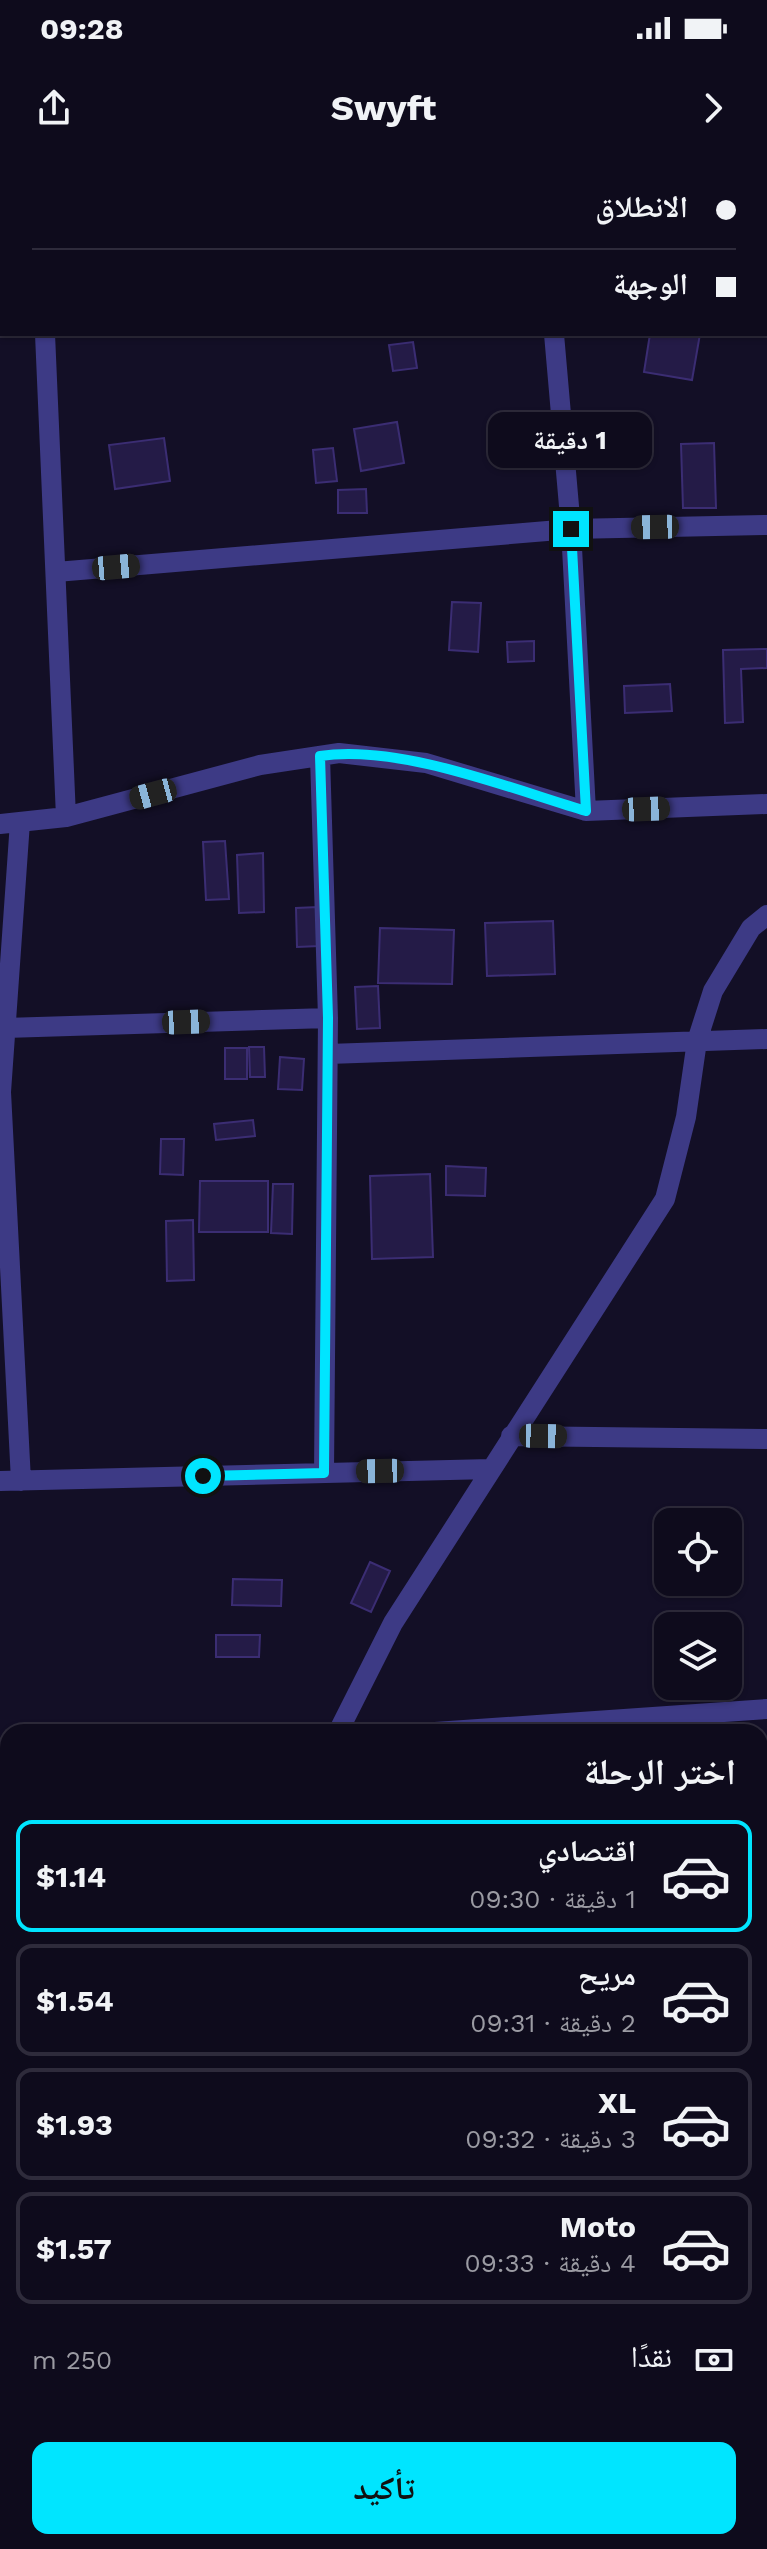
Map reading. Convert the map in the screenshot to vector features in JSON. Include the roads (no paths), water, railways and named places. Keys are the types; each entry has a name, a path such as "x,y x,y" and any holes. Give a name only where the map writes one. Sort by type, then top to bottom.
{"street":[{"path":"45,336 66,817"},
{"path":"554,336 571,529 586,811"},
{"path":"56,572 571,529 767,525"},
{"path":"21,1481 1,1092 10,823 66,817 260,765 339,753 426,763 586,811 767,804"},
{"path":"320,756 328,1018 324,1473"},
{"path":"342,1724 393,1623 665,1199 686,1117 697,1041 713,991 751,928 767,915"},
{"path":"5,1028 328,1018"},
{"path":"328,1054 767,1039"},
{"path":"511,1436 767,1439"},
{"path":"0,1481 491,1469"},
{"path":"550,1724 767,1709"}]}
